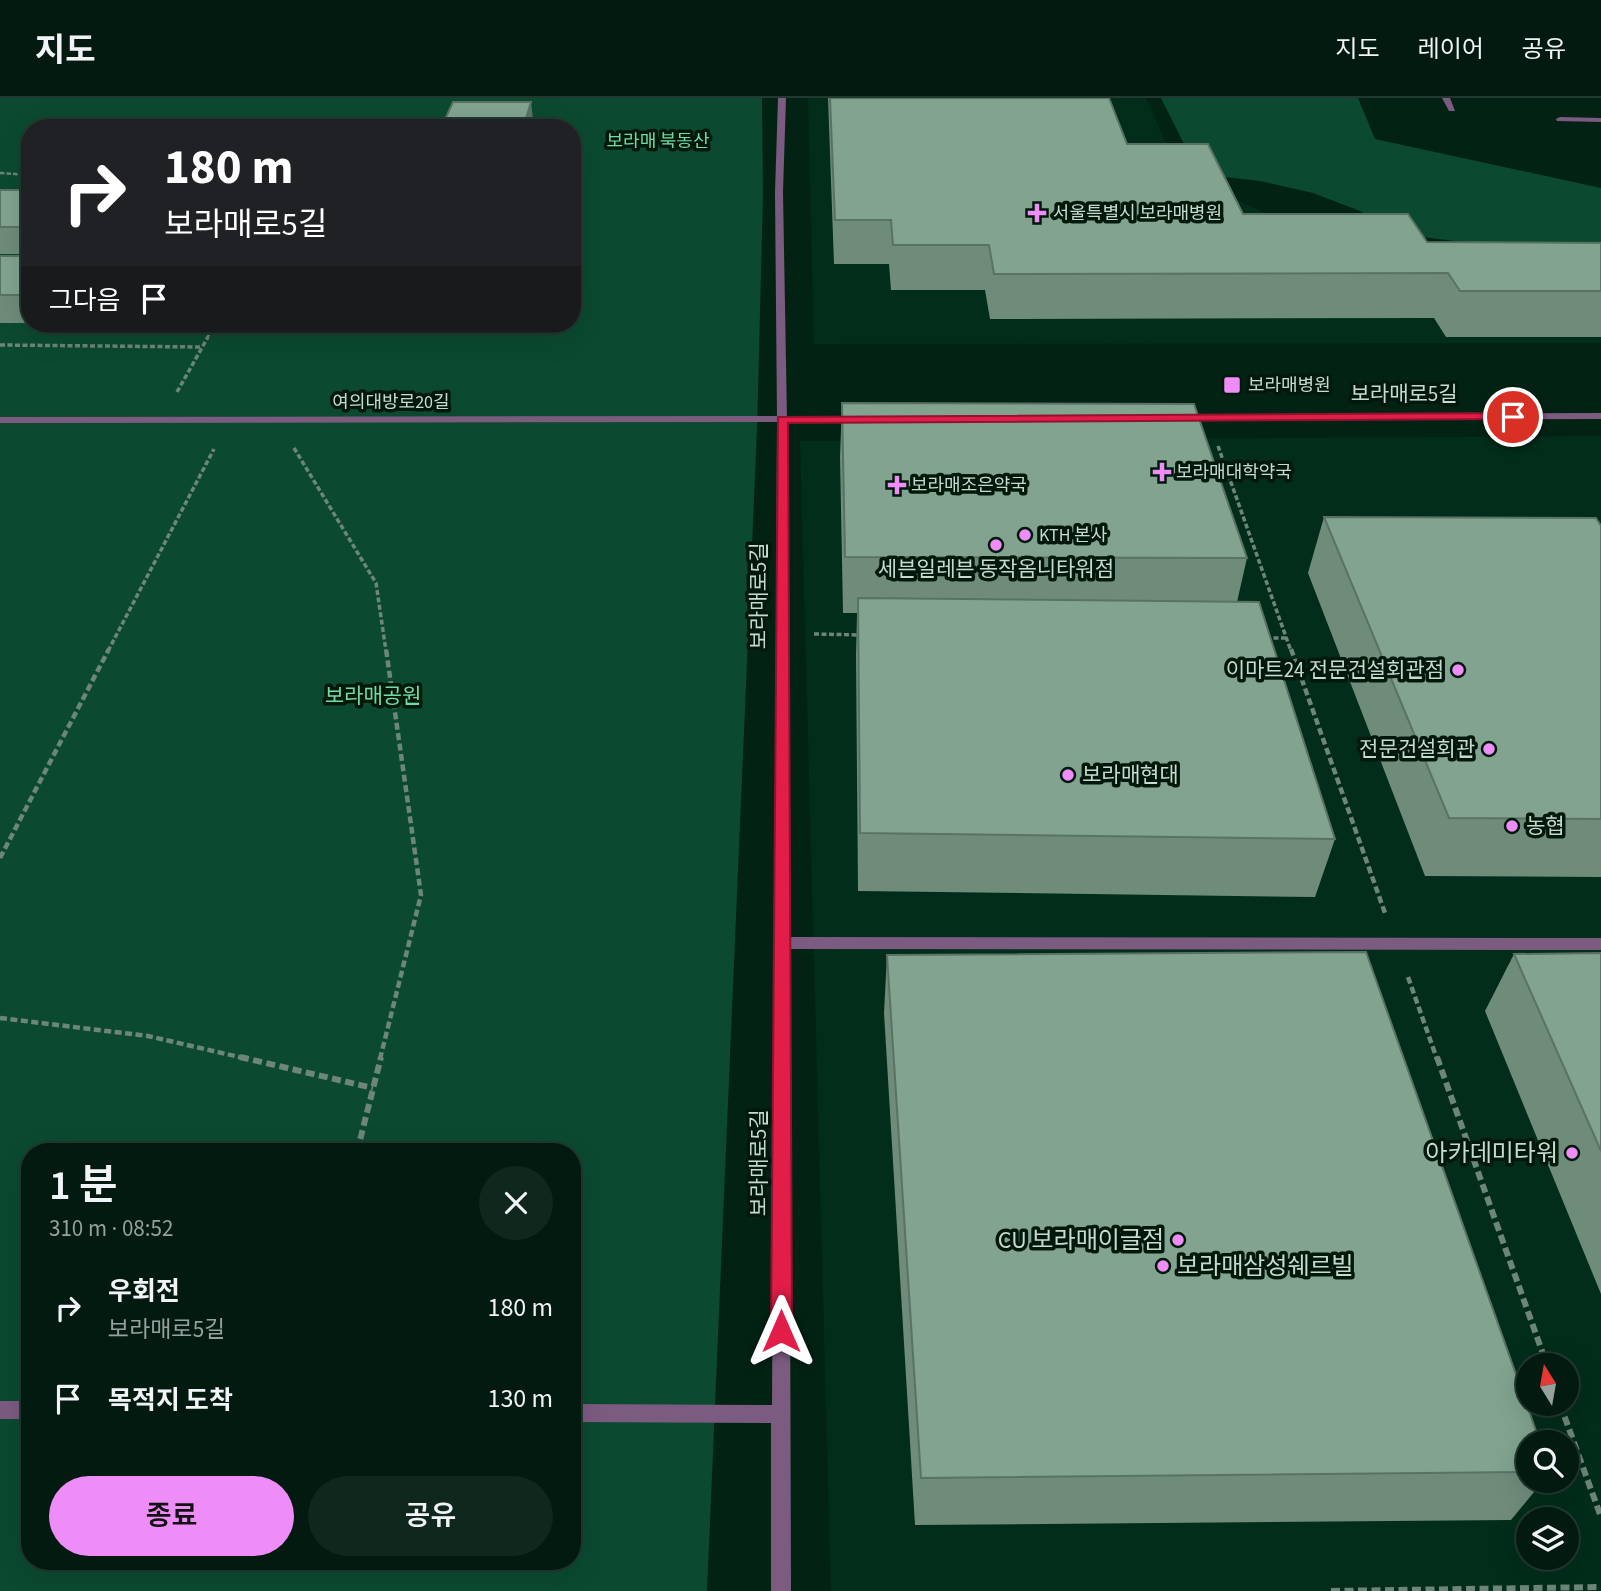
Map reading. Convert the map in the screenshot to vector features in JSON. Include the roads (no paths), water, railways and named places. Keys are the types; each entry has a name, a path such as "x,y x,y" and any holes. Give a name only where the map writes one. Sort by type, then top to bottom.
{"street":[{"name":"보라매로5길","path":"781,1591 782,419 779,192 782,98"},
{"path":"1446,98 1452,109"},
{"path":"1560,119 1601,120"},
{"name":"보라매로5길","path":"1166,418 1600,418"},
{"path":"782,419 878,419"},
{"name":"여의대방로20길","path":"0,420 782,419"},
{"path":"782,943 1601,944"},
{"path":"0,1410 21,1410"},
{"path":"581,1413 781,1413"}],"place":[{"name":"서울특별시 보라매병원","path":"1037,213"},
{"name":"보라매병원","path":"1232,385"},
{"name":"보라매대학약국","path":"1162,472"},
{"name":"보라매조은약국","path":"897,485"},
{"name":"KTH 본사","path":"1025,535"},
{"name":"세븐일레븐 동작옴니타워점","path":"996,545"},
{"name":"이마트24 전문건설회관점","path":"1458,670"},
{"name":"전문건설회관","path":"1489,749"},
{"name":"보라매현대","path":"1068,775"},
{"name":"농협","path":"1512,826"},
{"name":"아카데미타워","path":"1572,1153"},
{"name":"CU 보라매이글점","path":"1178,1240"},
{"name":"보라매삼성쉐르빌","path":"1163,1266"}],"park label":[{"name":"보라매 북동산","path":"658,141"},
{"name":"보라매공원","path":"373,696"}]}
